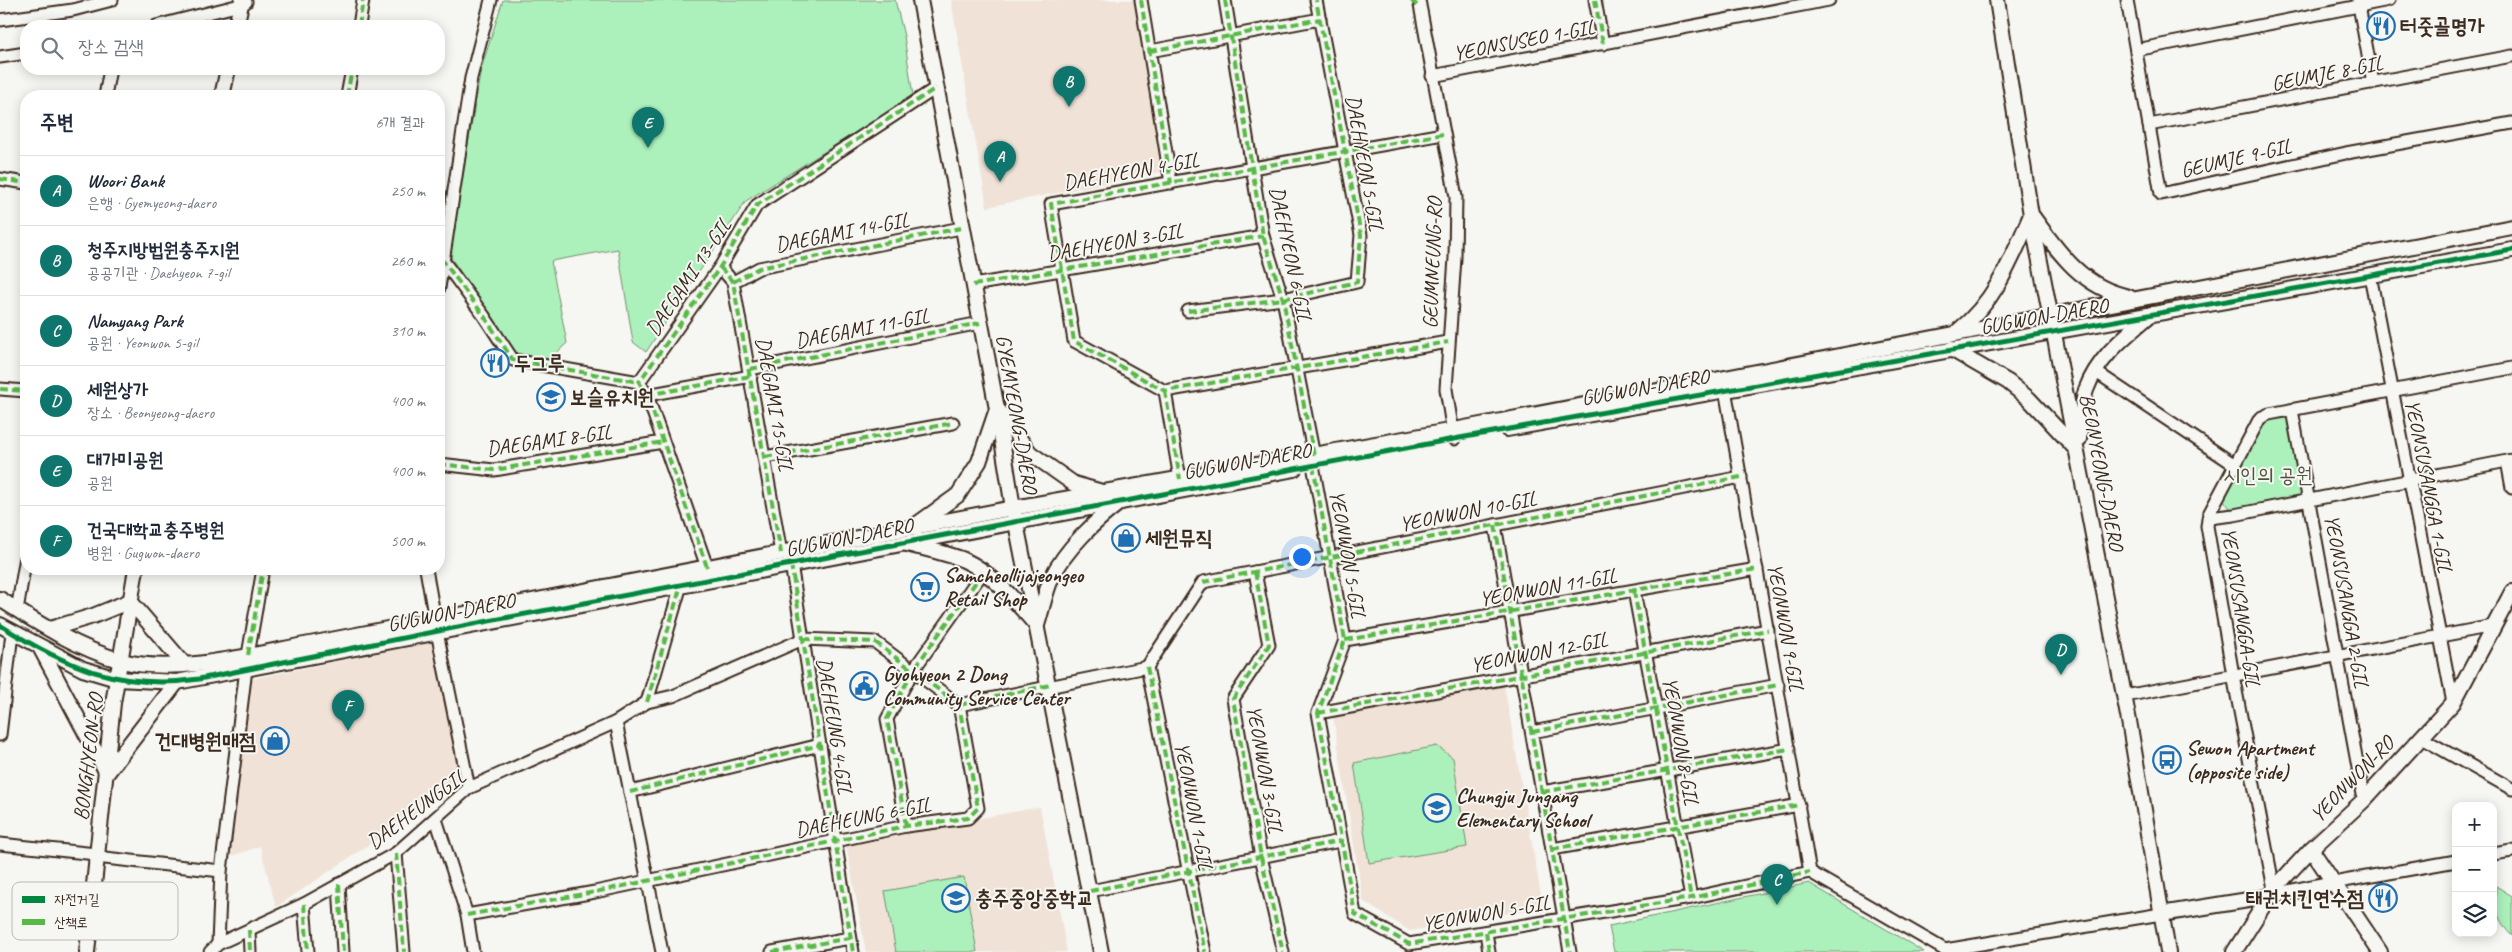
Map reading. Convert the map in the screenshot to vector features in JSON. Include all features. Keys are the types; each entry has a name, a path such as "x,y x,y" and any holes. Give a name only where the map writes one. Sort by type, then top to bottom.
{"street":[{"path":"0,20 73,10 112,0"},
{"path":"360,20 363,0"},
{"path":"445,237 471,78 491,0"},
{"name":"GYEMYEONG-DAERO","path":"920,0 961,228 997,409 1014,515 1050,686 1101,952"},
{"path":"1141,0 1171,183"},
{"name":"DAEHYEON 6-GIL","path":"1225,0 1254,168 1263,236 1283,299 1314,460"},
{"name":"DAEHYEON 5-GIL","path":"1188,311 1283,299 1357,282 1361,235 1316,0"},
{"path":"1411,0 1420,4"},
{"path":"1595,0 1603,44"},
{"name":"YEONSUSEO 1-GIL","path":"1432,76 1829,0"},
{"name":"BEONYEONG-DAERO","path":"1997,0 2031,215 2124,696 2168,952"},
{"name":"GEUMJE 9-GIL","path":"2127,0 2161,194 2346,153 2512,123"},
{"path":"2136,50 2358,2 2389,0"},
{"path":"178,20 243,2"},
{"path":"238,20 243,2"},
{"path":"2358,2 2372,83"},
{"name":"GEUMNEUNG-RO","path":"1420,4 1456,197 1455,258 1446,389 1453,434"},
{"path":"1150,51 1320,18"},
{"path":"0,57 20,54"},
{"name":"GEUMJE 8-GIL","path":"2149,125 2512,56"},
{"path":"106,90 109,75"},
{"path":"223,90 227,75"},
{"path":"349,90 351,75"},
{"name":"DAEGAMI 13-GIL","path":"639,382 720,267 757,205 936,88"},
{"name":"DAEHYEON 4-GIL","path":"1165,391 1074,341 1051,204 1443,134"},
{"path":"0,181 20,183"},
{"path":"1956,333 1972,320 1991,298 2009,265 2031,215 2066,262 2086,279 2112,293 2137,298"},
{"name":"GUGWON-DAERO","path":"436,626 707,567 911,528 1122,500 1314,460 1956,333 2512,227"},
{"name":"DAEGAMI 14-GIL","path":"734,282 759,268 961,228"},
{"name":"DAEHYEON 3-GIL","path":"973,284 1263,236"},
{"name":"GUGWON-DAERO","path":"1453,434 1725,389 2512,250"},
{"path":"445,266 484,316 513,360 639,382 647,395 707,567"},
{"path":"720,267 734,282"},
{"name":"YEONSUSANGGA 1-GIL","path":"2370,275 2453,703"},
{"name":"DAEGAMI 15-GIL","path":"734,282 781,554"},
{"path":"2077,450 2086,390 2096,372 2117,344 2151,314"},
{"name":"DAEGAMI 11-GIL","path":"647,395 980,323"},
{"path":"1180,479 1165,391 1296,370 1448,342"},
{"path":"1951,349 2008,382 2029,399 2077,450"},
{"name":"YEONSUSANGGA-GIL","path":"2271,893 2207,526 2208,518 2260,418 2292,410 2512,368"},
{"path":"2096,372 2235,465"},
{"path":"0,388 20,390"},
{"name":"YEONWON 9-GIL","path":"1725,389 1810,872"},
{"path":"997,409 1030,453 1074,484 1105,493"},
{"path":"911,528 958,495 979,462 997,409"},
{"name":"YEONSUSANGGA 2-GIL","path":"2292,410 2364,800"},
{"path":"765,457 953,422"},
{"name":"DAEGAMI 8-GIL","path":"445,465 494,470 663,442"},
{"name":"GUGWON-DAERO","path":"0,625 83,669 117,679 177,682 247,662 436,626 681,585 904,543 1105,493 1180,479 1314,460"},
{"name":"YEONWON 5-GIL","path":"1314,460 1345,640 1318,713 1355,914 1409,944 1691,898 1810,872"},
{"path":"2208,518 2234,516 2510,460 2512,488"},
{"name":"YEONWON 10-GIL","path":"1147,667 1204,582 1741,477"},
{"path":"1037,626 1052,577 1083,534 1098,518 1122,500"},
{"path":"1495,525 1570,952"},
{"path":"904,543 963,560 983,572 1004,588 1037,626"},
{"name":"DAEHEUNG 4-GIL","path":"791,564 852,952"},
{"name":"YEONWON 11-GIL","path":"1345,640 1757,569"},
{"path":"906,826 887,719 914,669 983,572"},
{"name":"YEONWON 3-GIL","path":"1255,572 1269,645 1233,699 1261,857 1283,952"},
{"path":"17,610 23,575"},
{"name":"BONGHYEON-RO","path":"94,882 117,679 122,661 135,575"},
{"path":"215,949 221,871 247,662 262,575"},
{"path":"427,575 469,788"},
{"path":"647,702 681,585"},
{"name":"YEONWON 8-GIL","path":"1634,591 1691,898"},
{"name":"YEONWON-RO","path":"2234,952 2271,893 2311,849 2364,800 2453,703 2492,626 2512,592"},
{"name":"GUGWON-DAERO","path":"0,599 50,629 88,648 122,661 148,665 247,662"},
{"path":"50,629 92,616 130,601 184,664"},
{"path":"2124,696 2492,626"},
{"name":"YEONWON 12-GIL","path":"1318,713 1768,630"},
{"path":"0,735 12,633"},
{"path":"803,639 875,642 914,669 959,705 1147,667"},
{"name":"DAEHEUNGGIL","path":"215,949 249,930 304,904 396,853 469,788 616,722 647,702 673,696 803,639"},
{"path":"41,648 107,772 177,682"},
{"name":"YEONWON 1-GIL","path":"1147,667 1205,952"},
{"path":"1532,732 1778,685"},
{"name":"DAEHEUNG 6-GIL","path":"467,915 648,880 906,826 968,818 978,808 959,705"},
{"path":"616,722 662,952"},
{"path":"2420,737 2512,789"},
{"path":"630,792 820,745"},
{"path":"1542,792 1789,749"},
{"path":"1552,849 1798,805"},
{"path":"436,819 467,915 474,952"},
{"path":"1090,892 1340,840"},
{"path":"0,844 221,871"},
{"path":"2311,849 2380,952"},
{"path":"2497,853 2512,851"},
{"path":"396,853 404,952"},
{"path":"1810,872 1945,951 2452,862"},
{"path":"339,884 343,952"},
{"path":"304,904 308,952"},
{"path":"249,930 250,952"},
{"path":"1486,932 1489,952"},
{"path":"772,952 850,938"}],"shaded area":[{"path":"951,0 1137,0 1166,171 987,207"},
{"path":"433,642 461,783 276,907 260,846 229,857 251,679"},
{"name":"Chungju Jungang Elementary School","path":"1504,685 1543,907 1410,931 1363,901 1333,715"},
{"name":"충주중앙중학교","path":"1040,807 1067,952 866,952 846,844"}],"green space":[{"path":"503,0 895,0 904,36 913,96 746,201 646,352 633,342 618,249 551,261 567,343 549,360 516,353 449,255 481,69"},
{"name":"시인의 공원","path":"2288,416 2304,498 2232,511 2223,499 2263,421"},
{"path":"1437,746 1453,758 1467,847 1369,863 1354,763"},
{"path":"964,877 977,952 896,952 885,891"},
{"path":"1809,883 1924,952 1614,952 1609,926"},
{"path":"2497,887 2512,896 2512,936 2503,925 2498,914"}],"marked path":[{"path":"360,20 363,0"},
{"path":"1141,0 1171,183"},
{"path":"1225,0 1263,236 1283,299 1314,456"},
{"path":"1188,311 1283,299 1357,282 1361,235 1316,0"},
{"path":"1411,0 1420,8"},
{"path":"1595,0 1603,44"},
{"path":"1150,51 1320,19"},
{"path":"348,90 351,75"},
{"path":"707,567 647,395 639,382 720,267 757,205 936,88"},
{"path":"1443,134 1051,204 1074,341 1165,391 1448,342"},
{"path":"0,179 20,182"},
{"path":"733,282 759,268 961,228"},
{"path":"973,285 1263,236"},
{"path":"445,263 484,316 513,360 639,382"},
{"path":"720,267 733,282 781,553"},
{"path":"750,369 980,323"},
{"path":"647,395 751,376"},
{"path":"0,389 20,391"},
{"path":"1165,391 1180,479"},
{"path":"765,457 953,423"},
{"path":"445,465 494,470 663,442"},
{"path":"1313,465 1345,640 1318,713 1355,914 1409,944 1691,898 1810,872"},
{"path":"1203,582 1741,477"},
{"path":"1495,525 1570,952"},
{"path":"791,564 853,952"},
{"path":"1345,640 1757,569"},
{"path":"906,826 887,719 914,669 983,572"},
{"path":"1255,572 1269,645 1233,699 1261,857 1283,952"},
{"path":"248,655 262,575"},
{"path":"647,702 681,585"},
{"path":"1634,591 1691,898"},
{"path":"1318,713 1768,630"},
{"path":"803,639 875,642 959,705"},
{"path":"1147,667 1205,952"},
{"path":"959,705 1050,685"},
{"path":"1532,732 1778,685"},
{"path":"467,915 595,892 906,826 968,818 978,808 959,705"},
{"path":"630,792 820,745"},
{"path":"1542,792 1789,749"},
{"path":"1552,849 1799,805"},
{"path":"1090,891 1340,841"},
{"path":"396,853 404,952"},
{"path":"339,884 343,952"},
{"path":"304,904 308,952"},
{"path":"249,930 250,952"},
{"path":"1486,932 1489,952"},
{"path":"772,952 850,938"}],"cycle path":[{"path":"0,625 47,652 94,672 144,681 171,682 199,679 473,624 1454,439 2512,250"}],"place":[{"name":"터줏골명가","path":"2381,26"},
{"name":"청주지방법원충주지원","path":"1069,107"},
{"name":"대가미공원","path":"648,148"},
{"name":"Woori Bank","path":"1000,182"},
{"name":"두그루","path":"495,363"},
{"name":"보슬유치원","path":"551,397"},
{"name":"세원뮤직","path":"1126,538"},
{"name":"Samcheollijajeongeo Retail Shop","path":"925,587"},
{"name":"세원상가","path":"2061,675"},
{"name":"Gyohyeon 2 Dong Community Service Center","path":"864,686"},
{"name":"건국대학교충주병원","path":"348,731"},
{"name":"건대병원매점","path":"275,741"},
{"name":"Sewon Apartment (opposite side)","path":"2167,760"},
{"name":"Chungju Jungang Elementary School","path":"1437,808"},
{"name":"충주중앙중학교","path":"956,898"},
{"name":"태권치킨연수점","path":"2383,898"},
{"name":"Namyang Park","path":"1777,905"}]}
